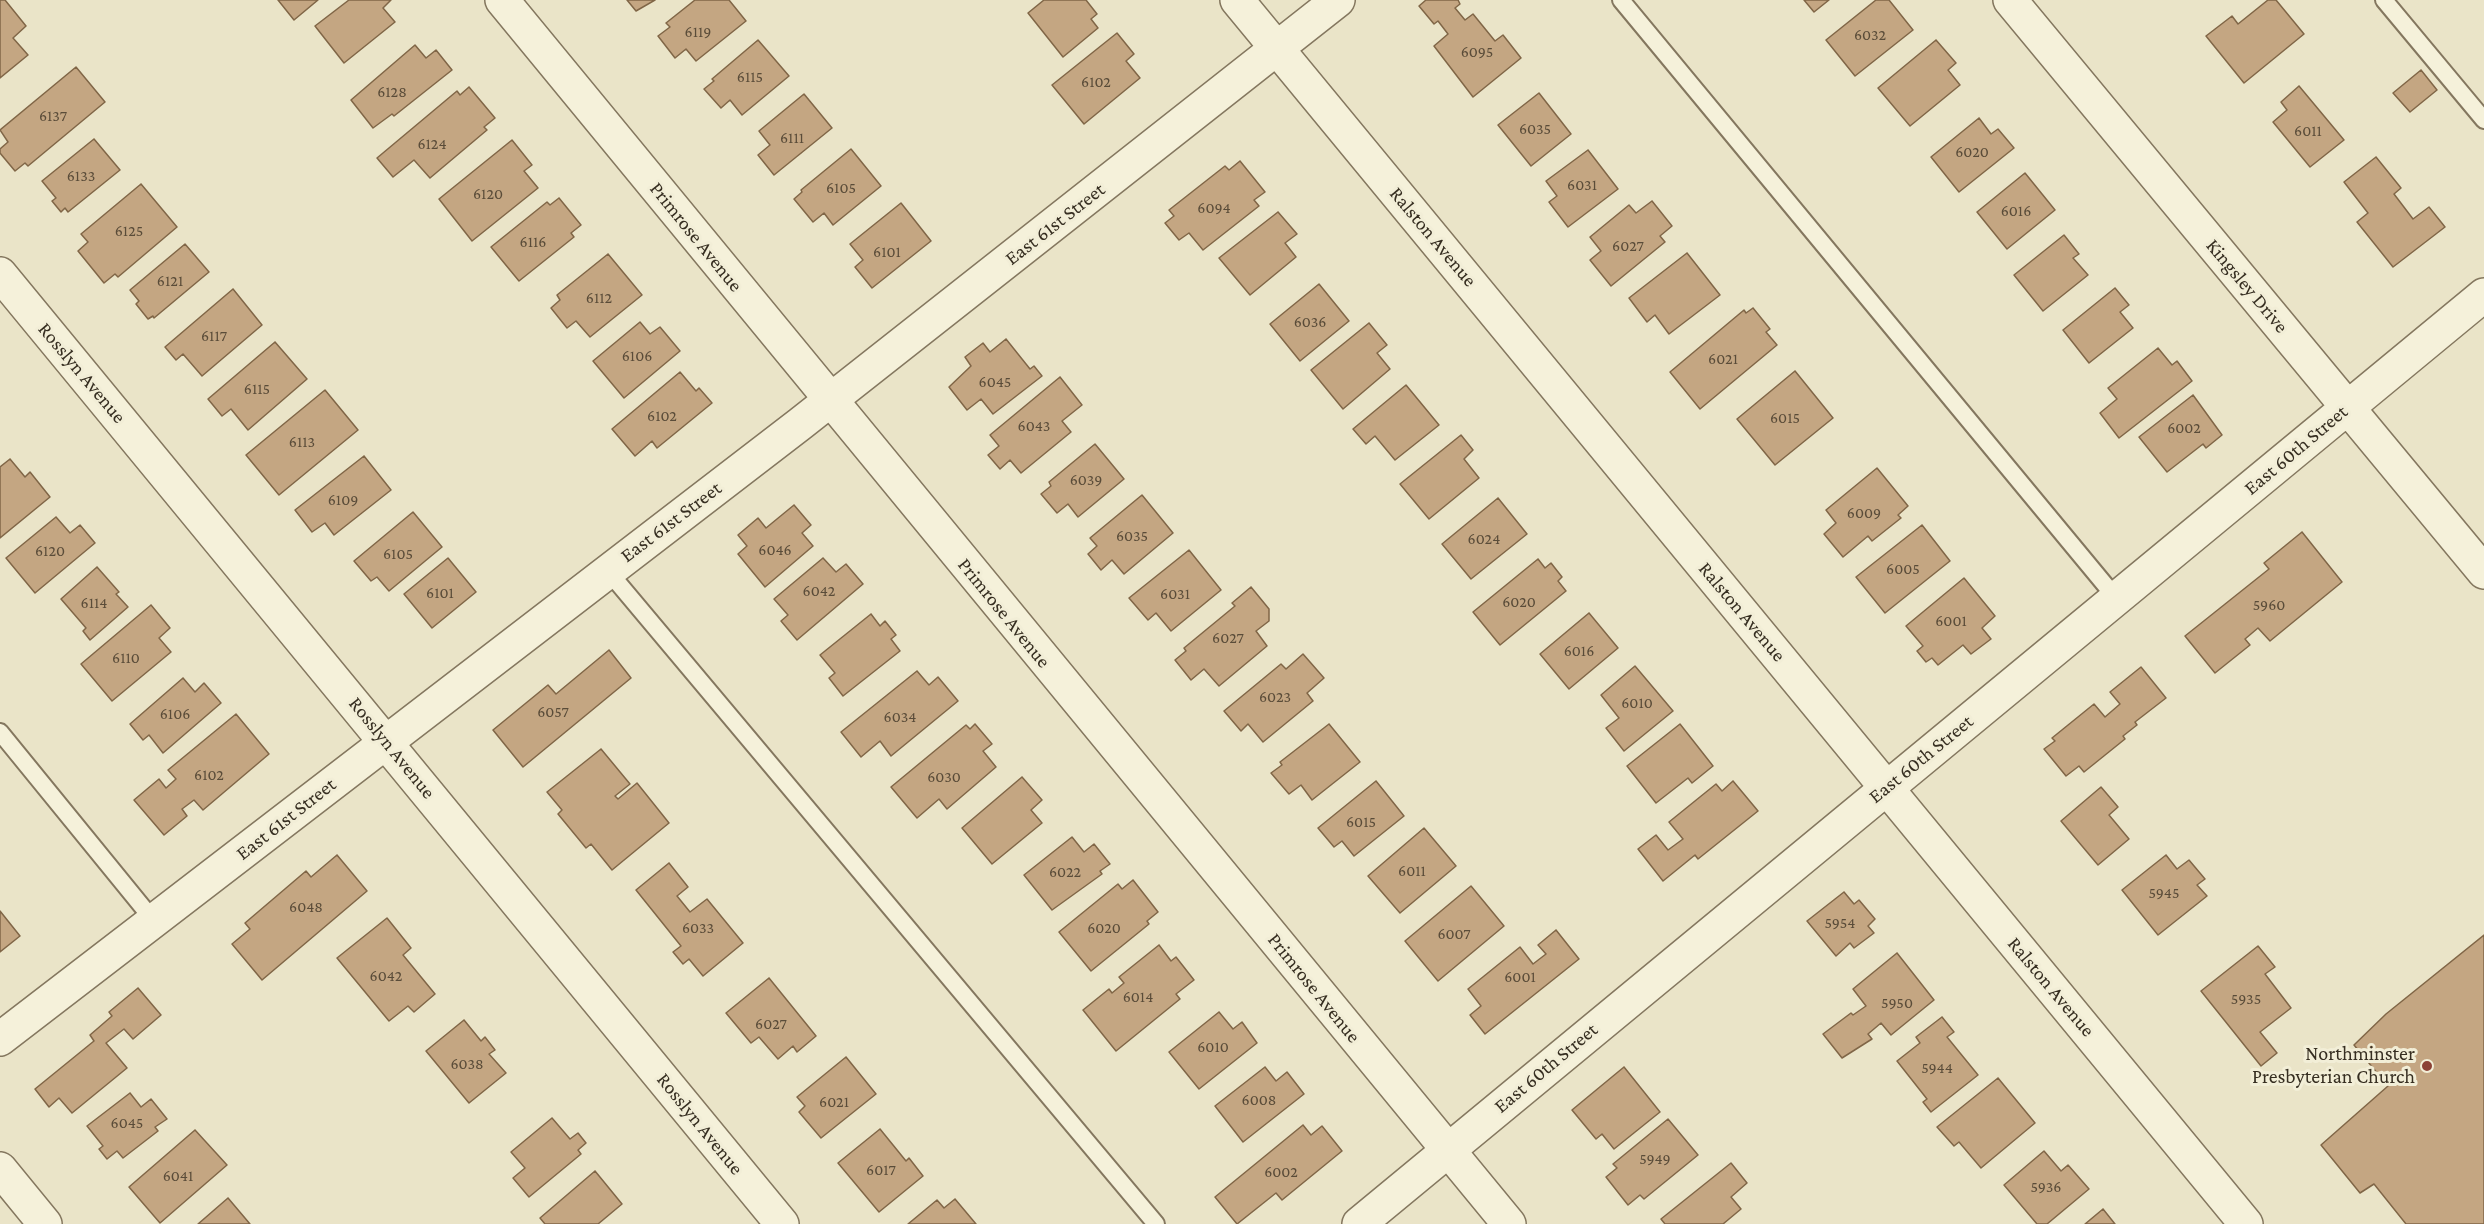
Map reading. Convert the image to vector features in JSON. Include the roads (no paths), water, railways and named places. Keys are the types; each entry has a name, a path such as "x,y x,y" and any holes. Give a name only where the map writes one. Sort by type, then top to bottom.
{"street":[{"name":"Primrose Avenue","path":"502,0 1509,1224"},
{"name":"Ralston Avenue","path":"1237,0 2247,1224"},
{"name":"East 61st Street","path":"0,1039 830,400 1338,0"},
{"name":"Kingsley Drive","path":"2010,0 2484,572"},
{"name":"Rosslyn Avenue","path":"0,274 782,1224"},
{"name":"East 60th Street","path":"1359,1224 2484,295"},
{"path":"0,1169 45,1224"}],"lane":[{"path":"1621,0 2116,598"},
{"path":"2384,0 2484,120"},
{"path":"608,571 1155,1224"},
{"path":"0,732 153,921"}],"place":[{"name":"Northminster Presbyterian Church","path":"2427,1066"}]}
